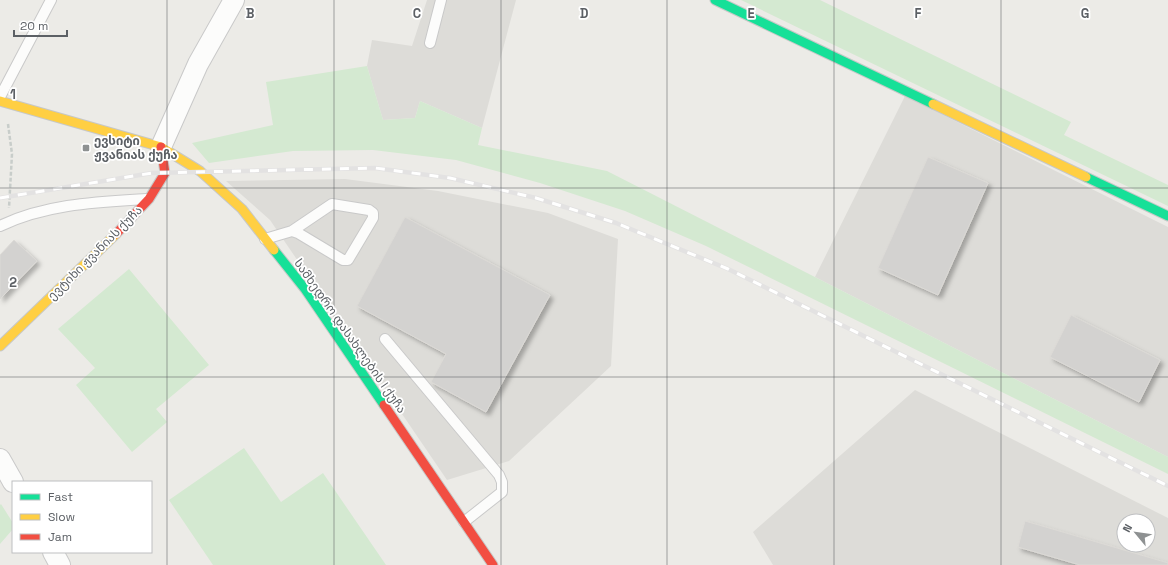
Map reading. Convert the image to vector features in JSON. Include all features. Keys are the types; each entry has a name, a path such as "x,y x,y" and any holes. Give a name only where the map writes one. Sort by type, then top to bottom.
{"street":[{"path":"161,147 198,64 234,0"},
{"path":"715,0 1168,216"},
{"name":"სამხედრო დასახლების I ქუჩა","path":"3,100 161,147 200,172 242,209 305,289 493,565"},
{"name":"ევტიხი ჟვანიას ქუჩა","path":"0,346 128,222 149,199 164,173 161,147"},
{"path":"0,459 12,481"},
{"path":"54,553 60,565"}],"lane":[{"path":"3,100 51,0"},
{"path":"430,43 441,0"},
{"path":"0,226 19,216 80,203 149,199"},
{"path":"266,239 292,231 332,204 370,210 373,213 373,218 348,260 343,260 298,233 292,231"},
{"path":"385,339 499,475 502,482 502,492 464,522"}],"path":[{"path":"3,100 12,154 8,197 10,221"}],"shaded area":[{"path":"427,0 516,0 482,128 420,101 415,118 383,120 367,66 372,40 412,46"},
{"path":"905,96 1168,227 1168,457 815,277"},
{"path":"345,179 438,191 548,213 618,239 611,366 509,461 447,480 270,220 226,181"},
{"path":"915,390 1168,518 1168,565 773,565 753,532"}],"green space":[{"path":"741,0 820,0 1071,122 1064,135 1168,185 1168,206"},
{"path":"367,66 383,120 415,118 420,101 482,128 478,145 607,171 1168,457 1168,474 706,246 625,211 540,183 456,160 373,150 293,151 209,163 192,143 273,125 266,82"},
{"path":"129,269 209,365 156,409 167,422 132,452 76,385 95,368 58,329"},
{"path":"244,448 281,502 323,473 386,565 213,565 169,500"},
{"path":"1,504 12,521 12,530 0,544"}],"building":[{"path":"928,157 988,183 938,295 878,268"},
{"path":"405,217 550,295 486,412 431,382 446,354 357,306"},
{"path":"14,240 37,261 0,299 0,255"},
{"path":"1071,315 1160,360 1139,402 1050,357"},
{"path":"1025,521 1116,548 1116,553 1134,553 1168,563 1168,565 1080,565 1018,547"}],"railway":[{"path":"0,198 152,173 375,168 450,178 536,198 616,223 728,269 1168,486"}],"traffic: fast":[{"path":"715,0 933,104"},
{"path":"1086,177 1168,216"},
{"path":"274,250 305,289 384,405"}],"traffic: slow":[{"path":"0,101 161,147 200,171 242,209 274,250"},
{"path":"933,104 1086,177"},
{"path":"0,346 116,234"}],"traffic: jam":[{"path":"116,234 149,199 165,173 161,147"},
{"path":"384,405 493,565"}],"place":[{"name":"ევსიტი ჟვანიას ქუჩა","path":"86,148"}]}
